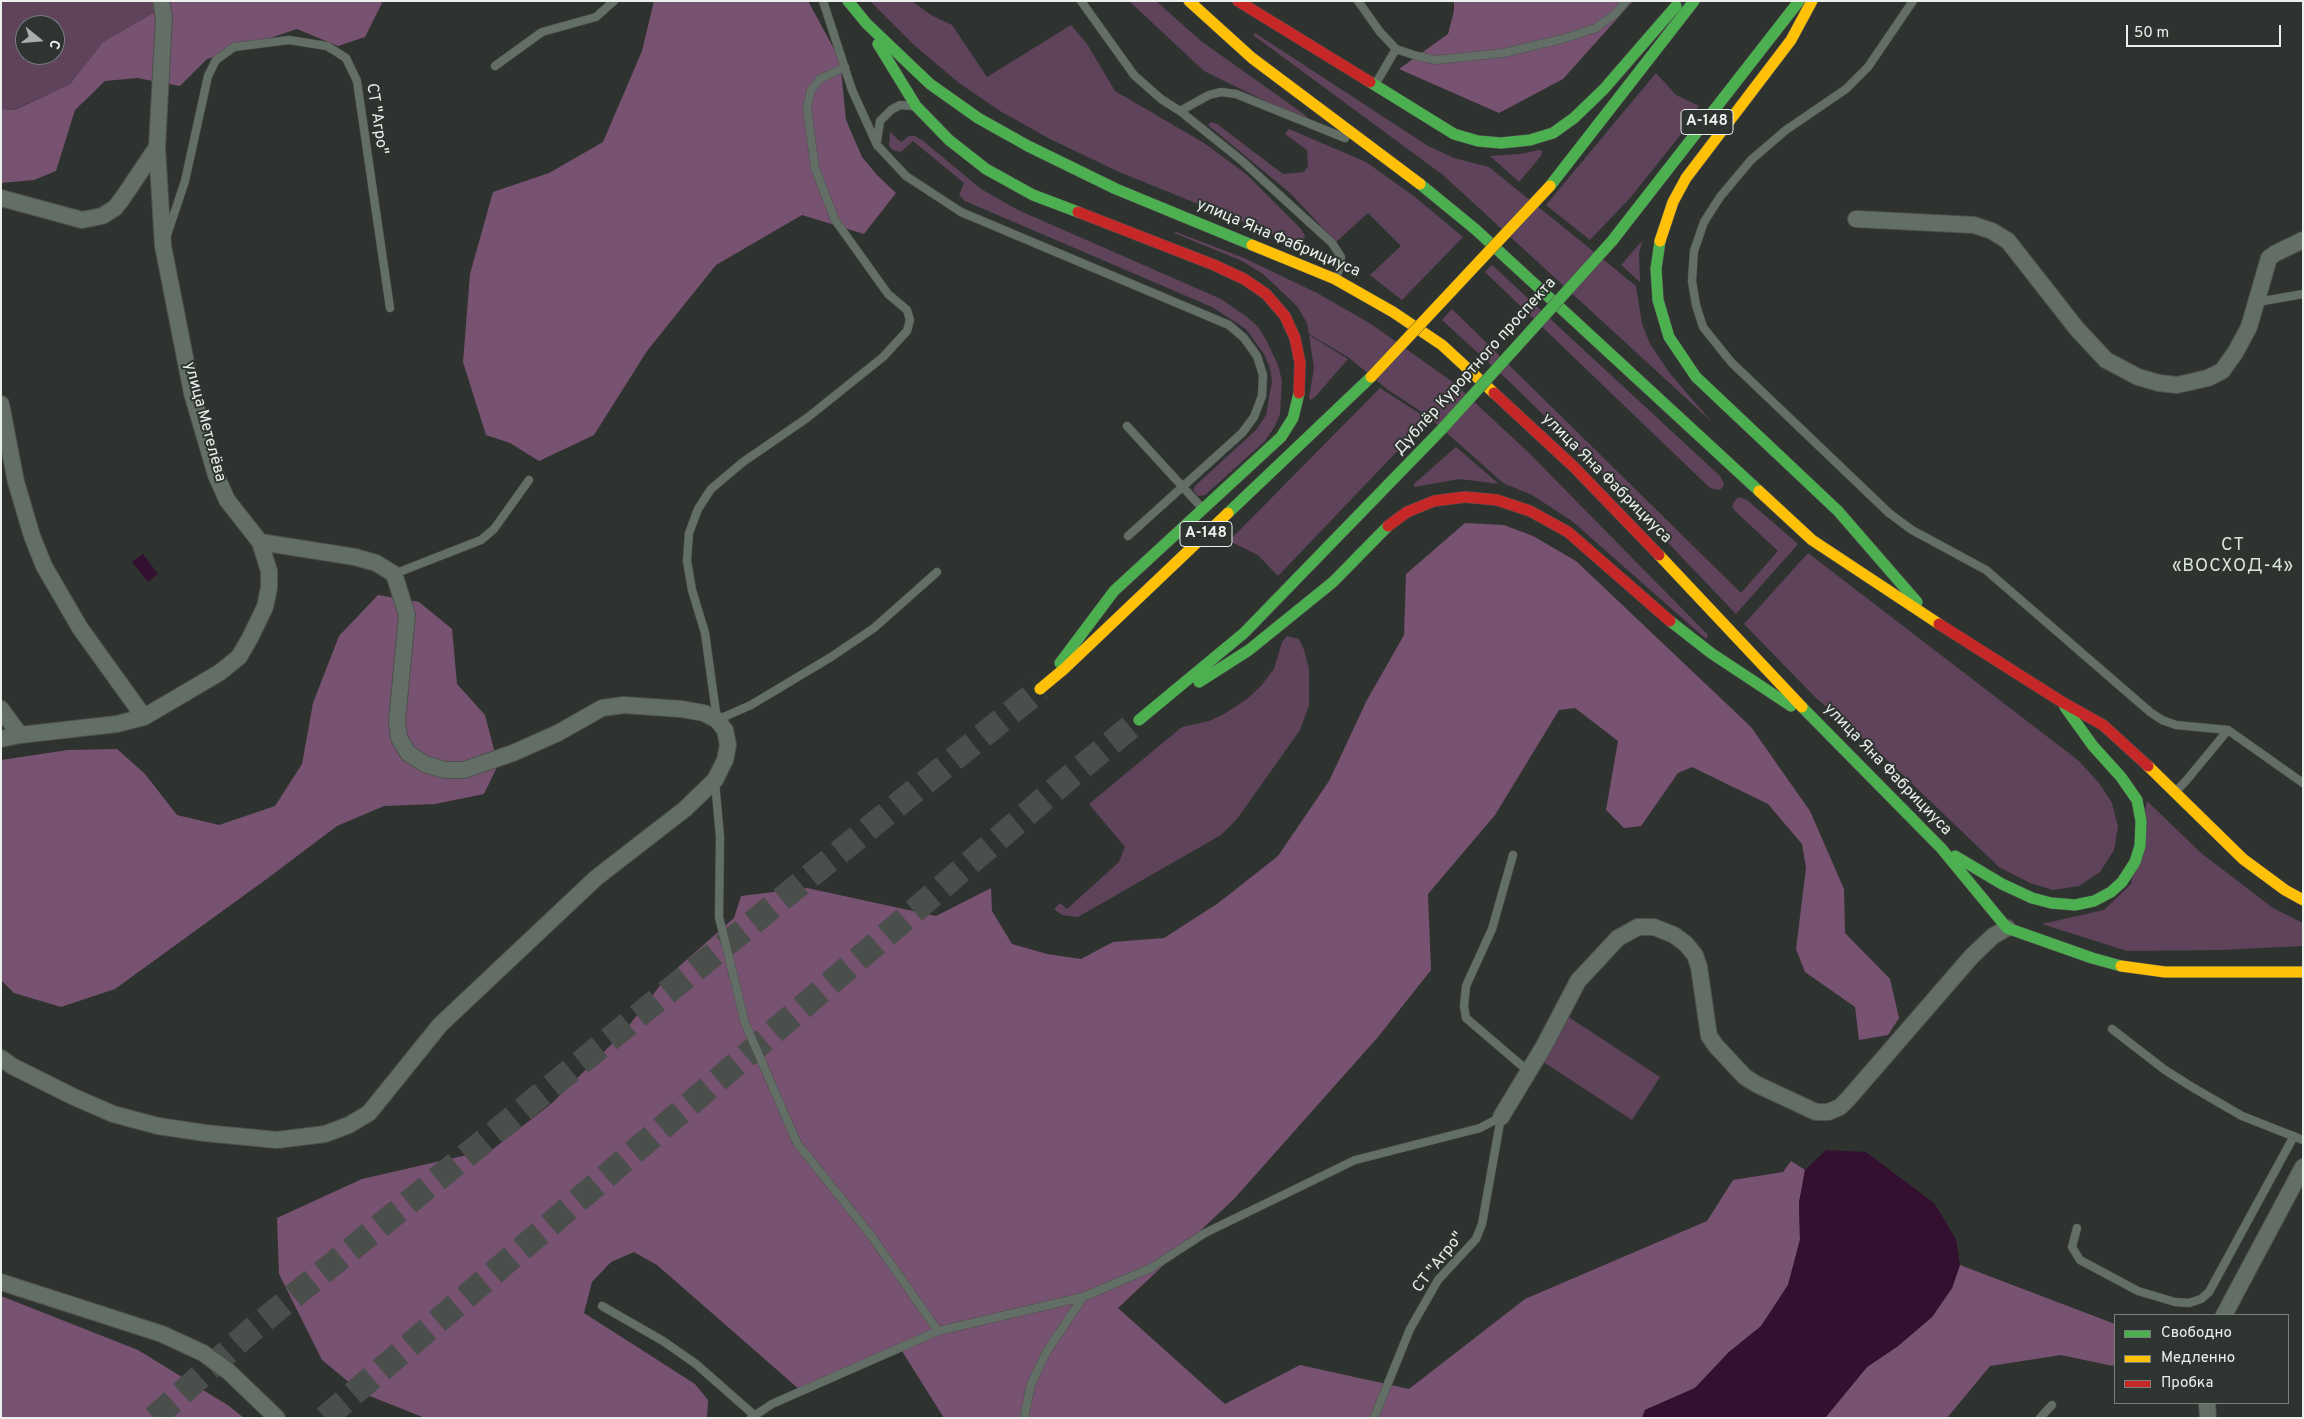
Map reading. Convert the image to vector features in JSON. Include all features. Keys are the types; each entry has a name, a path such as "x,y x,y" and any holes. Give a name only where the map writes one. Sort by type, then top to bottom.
{"main road":[{"name":"улица Яна Фабрициуса","path":"848,1 867,24 930,84 978,118 1028,146 1116,189 1335,279 1393,312 1442,345 1520,415 1574,467 1731,629 1820,726 1941,848 2007,928"},
{"name":"А-148","path":"1189,1 1252,58 1378,152 1475,229 1812,540 1934,622 2062,702 2104,725 2243,859 2285,890 2303,900"},
{"path":"1238,1 1454,134 1478,141 1501,143 1530,140 1552,133 1574,118 1604,88 1680,1"},
{"name":"А-148","path":"867,24 903,88 916,106 949,140 986,169 1034,195 1244,279 1266,294 1285,316 1294,338 1300,363 1299,393 1292,418 1281,438 1114,591 1040,689 1064,669 1371,377 1550,186 1694,1"},
{"name":"Дублёр Курортного проспекта","path":"1799,1 1698,134 1612,241 1443,428 1244,633 1140,720 1249,650 1332,582 1385,528 1407,512 1434,501 1465,497 1497,500 1530,511 1568,532 1698,643 1820,726"},
{"name":"А-148","path":"1812,1 1791,40 1686,178 1672,202 1661,233 1658,251 1656,268 1658,300 1669,337 1696,377 1838,511 1934,622"},
{"name":"А-148","path":"1941,848 2002,884 2032,898 2051,903 2075,905 2094,901 2111,892 2122,882 2135,862 2140,846 2141,821 2137,800 2121,776 2093,746 2062,702"},
{"path":"2007,928 2092,958 2131,968 2165,972 2303,972"}],"street":[{"name":"улица Метелёва","path":"1,739 20,735 116,724 144,717 219,673 238,657 250,638 265,607 269,588 269,571 260,542 227,500 216,475 192,393 164,246 156,147 164,17 161,1"},
{"path":"1,198 82,220 102,216 115,208 156,147"},
{"path":"1856,219 1974,225 1992,232 2008,241 2077,330 2106,360 2120,369 2159,383 2177,385 2195,382 2222,371 2235,353 2249,327 2269,258 2303,240"},
{"path":"1,404 16,482 32,536 44,566 80,628 144,717"},
{"path":"1,1058 74,1098 113,1114 158,1126 277,1140 325,1134 349,1125 369,1113 447,1018 590,884 685,809 715,780 725,760 728,745 725,730 717,720 704,713 681,709 612,705 602,708 558,732 513,753 464,770 445,770 425,764 408,753 399,738 397,721 407,615 394,574 376,563 355,557 260,542"},
{"path":"1,709 20,735"},
{"path":"1501,1117 1578,981 1618,938 1638,927 1654,927 1674,936 1686,944 1695,956 1699,967 1709,1036 1716,1046 1746,1077 1758,1086 1816,1112 1828,1112 1840,1107 1972,956 1993,936 2007,928"},
{"path":"2225,1314 2303,1167"},
{"path":"1,1282 162,1334 203,1353 230,1372 277,1418"},
{"path":"2207,1404 2208,1418"}],"lane":[{"path":"495,66 542,32 596,17 614,1"},
{"path":"823,1 852,90 877,145 906,176 960,212 1229,325 1244,338 1257,356 1263,375 1262,396 1254,417 1242,433 1128,536"},
{"path":"1081,1 1134,75 1161,99 1180,111 1241,160 1332,243 1340,257 1339,270 1335,279"},
{"path":"1358,1 1380,32 1396,49 1436,60 1504,53 1562,39 1596,28 1616,13 1626,1"},
{"path":"1913,1 1868,67 1846,89 1786,130 1751,160 1720,196 1704,222 1694,251 1692,280 1696,305 1704,327 1731,362 1889,513 1904,524 1986,570 2162,720 2193,727 2228,730 2303,783"},
{"name":"СТ \"Агро\"","path":"164,246 185,180 208,76 216,60 234,47 289,40 327,46 346,58 357,81 390,308"},
{"path":"1375,85 1396,49"},
{"path":"845,67 820,79 811,90 807,108 815,168 835,220 888,294 907,310 910,320 908,331 883,357 807,418 743,462 711,489 698,509 689,533 686,561 705,634 717,720 750,705 831,657 874,628 938,572"},
{"path":"1180,111 1208,95 1221,92 1236,94 1378,152"},
{"path":"877,145 876,134 880,121 891,110 900,105 916,106"},
{"path":"2257,302 2303,294"},
{"path":"1127,426 1203,509"},
{"path":"394,574 481,540 494,529 529,480"},
{"path":"2175,792 2228,730"},
{"path":"715,780 720,836 719,917 745,1023 797,1143 870,1234 938,1331"},
{"path":"1513,855 1492,929 1466,986 1464,1006 1466,1018 1528,1071"},
{"path":"2112,1029 2165,1070 2242,1116 2303,1140"},
{"path":"602,1306 663,1341 696,1364 753,1416 772,1404 938,1331 1083,1297 1151,1268 1205,1232 1355,1160 1480,1128 1501,1117"},
{"name":"СТ \"Агро\"","path":"1374,1418 1410,1329 1438,1280 1476,1239 1482,1224 1501,1117"},
{"path":"2078,1228 2072,1247 2080,1260 2138,1291 2175,1302 2188,1303 2201,1299 2209,1292 2294,1136"},
{"path":"1024,1418 1031,1384 1047,1351 1083,1297"},
{"path":"2040,1418 2052,1405"}],"shaded area":[{"path":"1,1 174,1 103,42 70,84 14,110 1,109"},
{"path":"174,1 381,1 382,3 365,37 338,46 297,29 207,59 180,86 137,78 105,81 75,110 56,171 34,180 1,183 1,109 15,110 70,84 103,42"},
{"path":"654,1 808,1 840,60 846,120 862,157 896,193 864,234 802,215 716,265 647,351 594,435 539,461 510,443 486,435 463,362 470,274 493,192 549,173 603,142 642,51"},
{"path":"870,1 912,1 931,15 952,25 987,77 1071,25 1087,44 1115,91 1204,143 1246,174 1301,229 1305,236 1304,241 1296,244 1117,171 1050,139 1000,111 959,83 914,45"},
{"path":"1129,1 1156,1 1201,41 1305,115 1309,119 1308,122 1204,71"},
{"path":"1454,1 1633,1 1563,79 1499,113 1399,69 1448,34 1454,11"},
{"path":"1255,33 1428,146 1454,158 1489,167 1636,286 1642,324 1650,344 1671,375 1712,422 1443,175 1253,35"},
{"path":"1656,73 1676,95 1699,106 1687,121 1690,123 1630,198 1590,240 1546,205"},
{"path":"1211,122 1217,124 1283,174 1304,172 1308,166 1307,150 1285,134 1289,129 1366,162 1415,197 1463,237 1402,300 1370,275 1401,246 1368,213 1336,242 1290,193 1208,125"},
{"path":"890,132 901,142 909,136 915,136 922,140 981,189 1018,210 1221,299 1247,317 1258,327 1266,340 1278,365 1282,381 1280,414 1265,441 1205,495 1198,496 1193,490 1195,486 1256,430 1266,415 1272,381 1270,368 1264,354 1246,329 1212,307 965,201 959,195 964,183 913,141 901,152 893,150 889,146"},
{"path":"1542,151 1541,156 1519,182 1490,156 1520,154"},
{"path":"1176,232 1244,258 1317,293 1371,324 1454,383 1528,452 1708,635 1706,639 1572,521 1532,495 1503,483 1429,417 1387,389 1348,357 1309,334 1307,323 1297,306 1263,274 1240,260 1174,233"},
{"path":"1642,241 1639,254 1640,282 1621,265"},
{"path":"1492,265 1720,476 1724,484 1722,488 1719,490 1710,488 1485,272"},
{"path":"1452,309 1741,593 1778,551 1734,510 1732,506 1736,499 1739,497 1747,500 1798,544 1736,614 1590,461 1513,385 1442,320"},
{"path":"1309,335 1348,359 1315,397 1310,400 1314,368"},
{"path":"1380,388 1428,419 1278,576 1258,555 1229,541"},
{"path":"1456,447 1499,484 1460,479 1414,487 1414,484"},
{"path":"1465,523 1504,525 1533,536 1576,561 1751,727 1810,811 1844,889 1845,933 1890,979 1899,1018 1888,1035 1859,1040 1855,1007 1805,972 1796,949 1806,868 1802,844 1768,804 1692,767 1678,773 1641,826 1624,828 1606,810 1618,741 1575,708 1559,710 1495,815 1428,894 1431,970 1378,1037 1234,1199 1118,1308 1225,1404 1300,1365 1409,1389 1525,1299 1707,1221 1733,1180 1783,1172 1791,1161 1805,1170 1799,1203 1800,1240 1788,1285 1761,1327 1729,1352 1695,1388 1645,1410 1642,1418 944,1418 900,1348 800,1390 657,1265 634,1252 611,1262 592,1282 584,1313 695,1384 708,1400 707,1418 425,1418 362,1393 322,1360 279,1274 277,1218 362,1179 493,1149 551,1104 623,1033 666,978 734,918 741,896 807,888 936,916 991,888 992,911 1012,944 1047,954 1081,959 1113,942 1164,938 1217,904 1278,856 1329,781 1367,700 1404,635 1406,574"},
{"path":"1808,553 2079,761 2099,783 2112,803 2118,826 2114,850 2100,872 2079,886 2053,890 2030,883 1999,867 1881,754 1815,697 1744,624"},
{"path":"143,554 158,574 148,582 132,562"},
{"path":"378,595 419,602 452,629 457,684 485,715 498,765 484,794 435,804 384,806 337,826 115,989 61,1007 14,993 1,980 1,760 68,750 117,749 145,774 177,815 219,825 275,806 302,764 313,703 339,636"},
{"path":"1287,636 1299,639 1304,650 1309,669 1309,705 1300,730 1237,819 1221,835 1078,917 1062,915 1054,909 1060,903 1067,909 1119,862 1125,847 1089,804 1182,727 1209,721 1247,699 1261,686 1274,669 1282,642"},
{"path":"2147,801 2201,853 2273,908 2303,923 2303,946 2219,950 2127,951 2042,924 2104,910 2131,884"},
{"path":"1567,1016 1660,1077 1632,1120 1539,1059"},
{"path":"1826,1150 1866,1152 1934,1203 1956,1239 1960,1265 1952,1288 1932,1317 1898,1346 1867,1367 1825,1418 1642,1418 1645,1410 1695,1388 1729,1352 1761,1326 1788,1285 1800,1240 1799,1203 1805,1170"},
{"path":"1960,1265 2114,1324 2114,1364 2113,1366 2061,1355 1990,1366 1947,1418 1825,1418 1867,1367 1898,1346 1932,1317 1952,1288"},
{"path":"1,1296 138,1350 229,1406 244,1418 1,1418"}],"tunnel":[{"path":"154,1418 253,1329 1040,689"},
{"path":"325,1418 1071,776 1139,720"}],"traffic: fast":[{"path":"848,1 867,24 930,84 978,118 1028,146 1116,189 1252,245"},
{"path":"1550,186 1694,1"},
{"path":"1612,241 1799,1"},
{"path":"1370,82 1454,134 1478,141 1501,143 1530,140 1553,133 1574,118 1604,89 1676,6"},
{"path":"878,44 916,106 949,140 986,169 1033,195 1078,212"},
{"path":"1420,184 1475,229 1759,491"},
{"path":"1443,428 1612,241"},
{"path":"1660,241 1656,269 1658,300 1669,337 1696,377 1838,511 1917,602"},
{"path":"1228,513 1371,377"},
{"path":"1060,663 1114,591 1281,437 1293,418 1299,393"},
{"path":"1139,720 1244,633 1443,428"},
{"path":"1199,682 1249,650 1333,582 1388,526"},
{"path":"1670,621 1711,653 1791,706"},
{"path":"1802,707 1941,848 2007,928 2092,958 2121,966"},
{"path":"1955,856 2002,884 2032,898 2051,903 2075,905 2094,901 2111,892 2122,882 2135,862 2140,846 2141,821 2137,800 2121,777 2093,746 2065,707"}],"traffic: slow":[{"path":"1189,1 1252,58 1420,184"},
{"path":"1660,241 1673,202 1686,178 1791,40 1812,1"},
{"path":"1371,377 1550,186"},
{"path":"1252,245 1335,279 1393,312 1442,345 1494,393"},
{"path":"1759,491 1812,540 1939,624"},
{"path":"1040,689 1064,669 1228,513"},
{"path":"1659,555 1802,707"},
{"path":"2148,766 2243,859 2285,890 2303,900"},
{"path":"2121,966 2165,972 2303,972"}],"traffic: jam":[{"path":"1238,1 1370,82"},
{"path":"1078,212 1214,265 1244,279 1266,294 1285,316 1295,338 1300,363 1299,393"},
{"path":"1494,393 1574,467 1659,555"},
{"path":"1388,526 1407,512 1434,501 1465,497 1497,500 1530,511 1568,532 1670,621"},
{"path":"1939,624 2062,702 2103,725 2148,766"}],"district":[{"name":"СТ «ВОСХОД-4»","path":"2233,556"}]}
